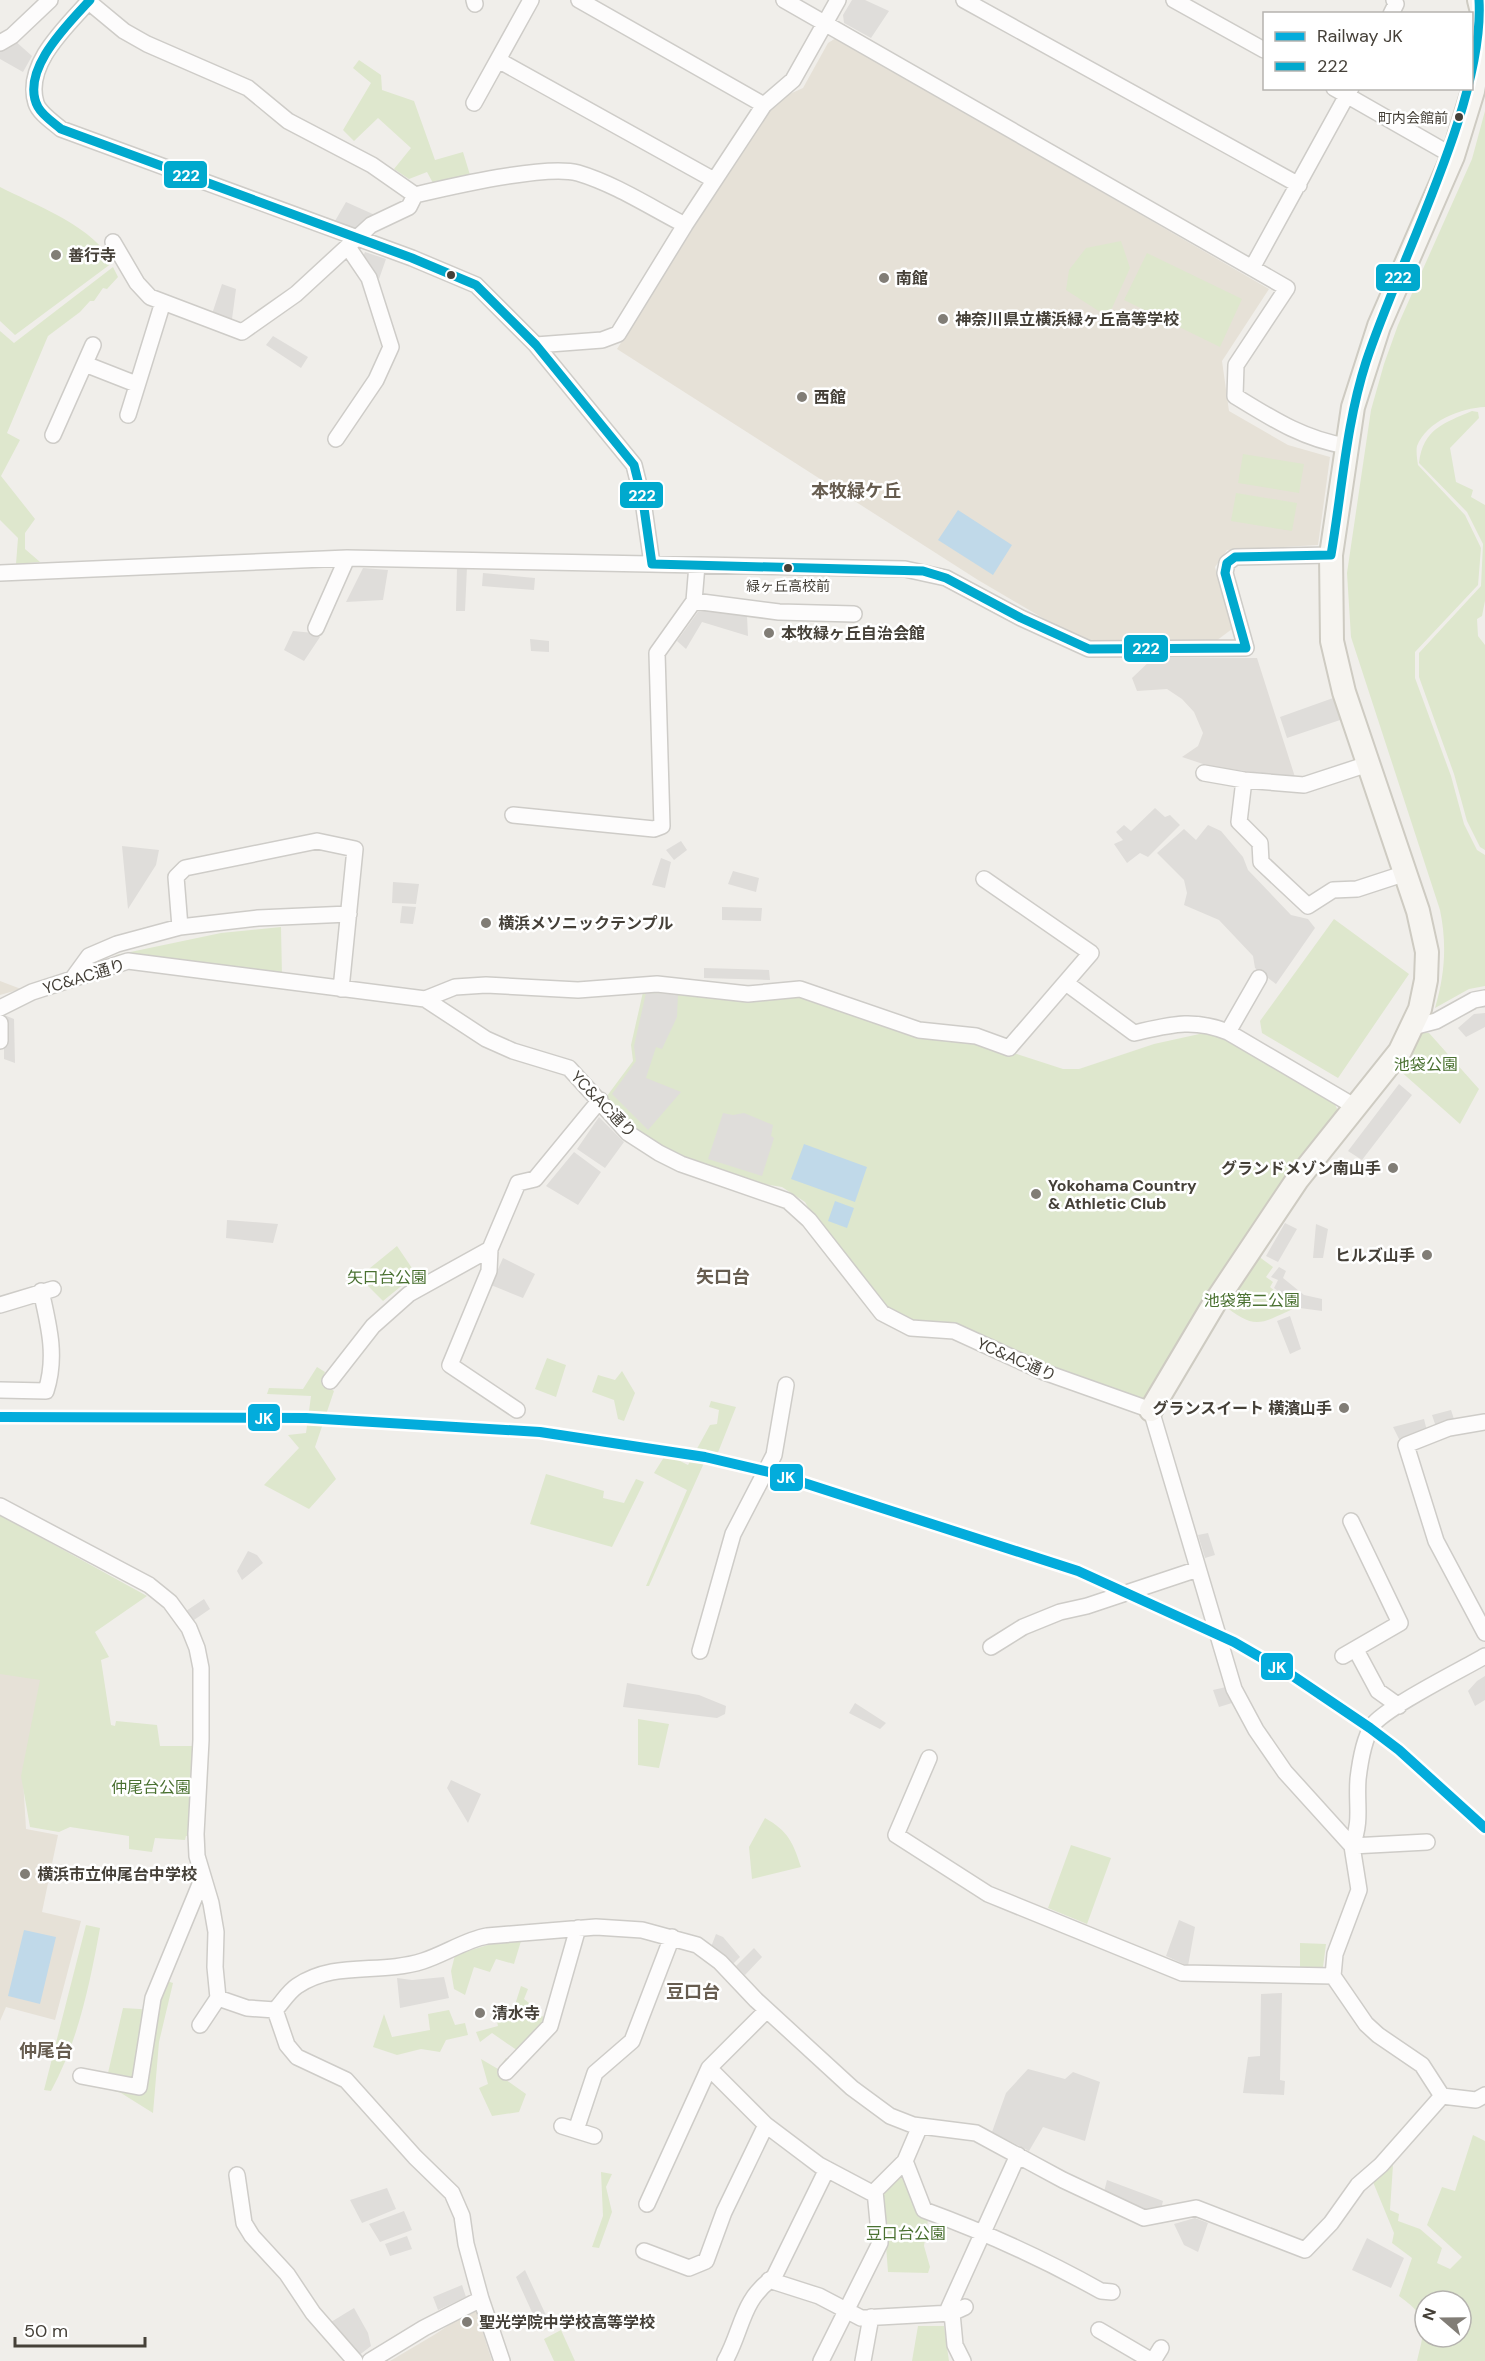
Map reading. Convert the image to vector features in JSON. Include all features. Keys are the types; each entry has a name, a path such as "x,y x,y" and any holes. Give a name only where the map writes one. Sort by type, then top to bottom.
{"street":[{"path":"0,43 12,36 50,0"},
{"path":"474,103 531,0"},
{"path":"579,0 764,105"},
{"path":"784,0 1287,288 1236,365 1235,396 1296,432 1319,442 1346,446"},
{"path":"536,345 602,340 618,334 685,225 764,105 793,80 838,0"},
{"path":"964,0 1299,185"},
{"path":"1174,0 1263,49"},
{"path":"1352,1846 1285,1772 1256,1730 1234,1689 1151,1410 1214,1304 1297,1180 1400,1051 1420,1009 1426,980 1427,952 1418,911 1406,873 1344,692 1332,641 1331,555 1353,407 1379,326 1453,156 1473,91 1481,46 1482,12 1479,0"},
{"path":"652,564 643,501 634,465 536,345 476,285 353,242 61,129 36,104 34,87 38,67 58,37 89,1 124,31 147,44 248,88 288,121 372,165 415,195 471,182 540,173 575,172 603,183 685,225"},
{"path":"498,60 714,180"},
{"path":"1252,268 1299,185 1344,91 1453,156"},
{"path":"113,242 137,283 150,297 242,332 296,294 353,242 388,215 409,207 415,195"},
{"path":"336,439 376,380 391,347 369,278 353,242"},
{"path":"128,415 163,302"},
{"path":"53,435 93,345"},
{"path":"85,364 136,384"},
{"path":"0,573 347,558 923,571 946,578 1021,618 1089,649 1246,648 1225,573 1227,563 1235,557 1331,555"},
{"path":"316,628 347,558"},
{"path":"513,815 654,829 662,826 657,653 694,601 697,565"},
{"path":"694,601 779,612 854,614"},
{"path":"1204,773 1244,780 1304,785 1368,764"},
{"path":"1244,780 1239,822 1260,843 1261,862 1308,906 1333,890 1357,889 1406,873"},
{"path":"180,927 176,877 185,868 317,841 355,849 341,989"},
{"path":"425,999 454,987 486,986 578,990 657,984 748,994 800,989 919,1030 976,1036 1009,1048 1091,953 984,879"},
{"path":"73,978 89,956 117,944 180,927 258,918 349,914"},
{"name":"YC&AC通り","path":"0,1008 73,978 128,961 425,999 486,1039 513,1051 569,1068 628,1133 659,1153 681,1164 788,1201 809,1220 882,1313 895,1322 911,1328 954,1331 1044,1372 1151,1410"},
{"path":"1228,1032 1259,978"},
{"path":"1066,983 1134,1033 1183,1022 1197,1023 1228,1032 1354,1106"},
{"path":"1413,1027 1436,1022 1474,1000 1485,998"},
{"path":"0,1023 0,1041"},
{"path":"518,1410 450,1365 489,1271 490,1249 518,1183 535,1179 600,1100"},
{"path":"330,1381 373,1326 409,1294 490,1249"},
{"path":"0,1305 47,1290 52,1341 51,1375 46,1391 0,1390"},
{"path":"700,1651 733,1534 774,1455 786,1386"},
{"path":"1485,1422 1449,1428 1406,1444 1436,1541 1485,1633"},
{"path":"0,1506 149,1585 170,1602 189,1628 197,1648 201,1668 197,1856 212,1903 216,1932 214,1967 218,1998 200,2025"},
{"path":"1351,1521 1400,1623 1350,1653 1378,1691 1399,1706"},
{"path":"992,1647 1023,1626 1060,1612 1087,1606 1198,1569"},
{"path":"1485,1656 1399,1706 1373,1725 1363,1750 1358,1780 1359,1826 1352,1846 1359,1890 1335,1954 1333,1976 1366,2024 1422,2065 1443,2096 1476,2100 1485,2095"},
{"path":"929,1758 896,1835 987,1894 1182,1973 1333,1976"},
{"path":"1352,1846 1427,1842"},
{"path":"81,2076 139,2087 153,1998 203,1877"},
{"path":"275,2010 295,1988 337,1969 372,1970 400,1967 422,1962 475,1938 596,1927 632,1929 672,1936 697,1945 720,1962 767,2010 852,2088 890,2116 920,2126 976,2133 1144,2218 1196,2208 1305,2250 1332,2223 1358,2185 1381,2165 1443,2096"},
{"path":"506,2072 550,2026 578,1928"},
{"path":"594,2136 569,2128 595,2073 632,2042 672,1936"},
{"path":"218,1998 247,2008 275,2010"},
{"path":"275,2010 287,2045 297,2057 346,2080 415,2157 452,2193 462,2216 466,2244 481,2299 502,2361"},
{"path":"647,2204 709,2068 767,2010"},
{"path":"709,2068 766,2125 827,2169 870,2192 875,2191 905,2161 920,2126"},
{"path":"644,2251 689,2268 706,2261 724,2212 766,2125"},
{"path":"963,2361 955,2345 954,2311 983,2231 1018,2155"},
{"path":"905,2161 924,2210 983,2231 1039,2256 1101,2291 1112,2292"},
{"path":"725,2361 732,2348 740,2318 759,2288 774,2277 827,2169"},
{"path":"237,2175 244,2223 252,2236 287,2274 313,2313 355,2361"},
{"path":"821,2361 880,2243 875,2191"},
{"path":"769,2280 819,2296 861,2318 954,2311"},
{"path":"370,2361 424,2328 481,2299"},
{"path":"863,2361 871,2317"},
{"path":"1099,2330 1155,2357"}],"shaded area":[{"path":"852,0 865,0 889,11 871,38 844,23 843,15"},
{"name":"神奈川県立横浜緑ヶ丘高等学校","path":"836,38 1269,289 1222,361 1229,411 1288,445 1330,457 1318,545 1227,550 1215,567 1232,629 1216,641 1087,644 978,580 617,349 774,101 803,88 828,43"},
{"path":"14,40 32,56 23,72 0,59 0,49"},
{"path":"346,202 375,215 359,232 335,221"},
{"path":"365,252 386,259 379,279 363,256"},
{"path":"222,284 236,289 232,319 212,314"},
{"path":"273,336 308,357 301,368 266,345"},
{"path":"457,567 467,567 465,611 456,611"},
{"path":"363,568 388,570 383,600 346,602"},
{"path":"483,573 535,578 534,590 482,586"},
{"path":"706,608 747,616 748,636 702,622 686,649 677,641 700,609"},
{"path":"293,631 314,633 320,637 304,661 284,650"},
{"path":"530,639 549,641 549,652 531,651"},
{"path":"1153,658 1257,658 1295,777 1212,767 1182,757 1198,746 1203,733 1194,712 1182,699 1167,689 1137,691 1132,678"},
{"path":"1336,697 1343,719 1287,738 1280,717"},
{"path":"1155,808 1165,817 1170,815 1180,825 1148,857 1140,853 1127,863 1114,844 1123,840 1116,832 1124,825 1131,831"},
{"path":"1208,825 1221,831 1243,857 1248,870 1291,915 1308,919 1315,928 1276,984 1255,968 1253,956 1219,920 1184,905 1187,893 1184,880 1157,853 1184,829 1196,840"},
{"path":"681,841 687,850 674,860 666,850"},
{"path":"122,846 159,850 156,865 128,909"},
{"path":"661,858 671,862 665,888 652,885"},
{"path":"733,871 759,878 756,892 728,884"},
{"path":"393,882 419,884 416,904 392,903"},
{"path":"402,906 416,907 413,924 400,923"},
{"path":"722,907 762,908 761,921 722,920"},
{"path":"704,968 769,970 770,980 704,978"},
{"path":"0,981 21,989 0,995"},
{"path":"646,993 678,994 677,1017 662,1049 656,1047 646,1078 681,1092 648,1130 612,1094 636,1061 634,1046"},
{"path":"1485,1013 1485,1027 1466,1037 1458,1028 1474,1014"},
{"path":"4,1015 14,1019 15,1063 4,1059"},
{"path":"1399,1084 1412,1095 1362,1160 1348,1151"},
{"path":"723,1113 733,1115 744,1113 773,1125 771,1136 774,1138 762,1176 708,1159"},
{"path":"599,1117 624,1142 605,1168 577,1149"},
{"path":"574,1152 601,1172 578,1205 546,1186"},
{"path":"227,1220 278,1224 273,1243 226,1238"},
{"path":"1285,1223 1297,1229 1278,1262 1266,1256"},
{"path":"1316,1224 1328,1229 1323,1258 1313,1258"},
{"path":"503,1258 535,1274 523,1298 491,1285"},
{"path":"1279,1267 1286,1271 1283,1278 1304,1295 1322,1299 1322,1311 1300,1308 1274,1288 1278,1280 1271,1277"},
{"path":"1290,1316 1301,1349 1290,1354 1277,1321"},
{"path":"1451,1410 1455,1422 1436,1427 1432,1415"},
{"path":"1424,1419 1427,1431 1399,1439 1393,1427"},
{"path":"1208,1533 1215,1555 1205,1558 1198,1535"},
{"path":"248,1551 257,1555 263,1563 242,1580 237,1571"},
{"path":"204,1599 210,1609 194,1620 186,1611"},
{"name":"横浜市立仲尾台中学校","path":"0,1657 45,1679 23,1779 26,1829 58,1835 42,1912 81,1921 55,2020 6,2007 0,2021"},
{"path":"1485,1676 1485,1700 1475,1706 1468,1691"},
{"path":"627,1683 699,1695 726,1706 725,1714 717,1718 623,1707"},
{"path":"1226,1687 1232,1703 1219,1707 1213,1690"},
{"path":"855,1703 886,1723 880,1729 849,1713"},
{"path":"451,1780 481,1794 468,1823 447,1788"},
{"path":"1179,1920 1195,1927 1188,1966 1166,1956"},
{"path":"716,1934 723,1937 740,1957 732,1965 711,1947"},
{"path":"754,1948 762,1957 745,1975 736,1966"},
{"path":"444,1977 449,1998 400,2008 397,1978 412,1980"},
{"path":"1282,1993 1280,2080 1285,2081 1284,2095 1243,2093 1248,2057 1260,2056 1261,1994"},
{"path":"1028,2069 1065,2079 1073,2072 1100,2082 1085,2141 1043,2127 1029,2151 992,2132 1006,2093"},
{"path":"1107,2180 1163,2201 1160,2213 1151,2214 1104,2192"},
{"path":"387,2188 396,2209 362,2223 350,2200"},
{"path":"404,2211 412,2230 380,2242 369,2224"},
{"path":"1195,2218 1208,2223 1198,2252 1184,2245 1174,2224"},
{"path":"407,2236 412,2249 390,2256 385,2244"},
{"path":"1367,2238 1404,2258 1391,2288 1352,2270"},
{"path":"525,2270 551,2326 541,2332 516,2277"},
{"path":"462,2285 466,2297 438,2310 433,2297"},
{"path":"354,2308 368,2333 371,2346 358,2356 331,2322"},
{"name":"聖光学院中学校高等学校","path":"475,2308 492,2361 390,2361 434,2335"}],"green space":[{"path":"359,60 381,75 382,90 414,101 435,160 463,152 470,175 433,183 427,172 409,179 394,169 411,148 378,118 354,141 343,130 371,83 353,68"},
{"path":"1485,111 1485,407 1456,413 1437,423 1428,430 1417,446 1418,465 1465,515 1481,548 1478,585 1415,652 1415,678 1451,776 1464,824 1477,850 1485,855 1485,986 1469,989 1435,1008 1444,959 1444,935 1440,910 1351,637 1347,573 1371,410 1384,364 1398,325 1472,159"},
{"name":"善行寺","path":"0,187 46,209 78,228 104,250 112,263 15,335 0,321"},
{"path":"1121,241 1130,268 1108,317 1066,290 1069,270 1086,248"},
{"path":"1147,253 1242,299 1220,347 1124,300"},
{"path":"113,267 118,277 107,289 103,288 94,301 90,301 80,312 48,336 7,433 20,440 1,476 35,519 25,533 25,549 40,562 16,564 18,538 0,520 0,331 14,343"},
{"path":"1472,411 1478,412 1479,418 1450,448 1456,482 1473,490 1471,497 1485,505 1485,601 1482,616 1477,619 1478,636 1485,645 1485,850 1480,847 1467,821 1454,774 1419,677 1419,653 1481,586 1483,544 1467,512 1419,463 1425,442 1436,429"},
{"path":"1243,454 1304,464 1299,493 1238,483"},
{"path":"1236,493 1297,503 1292,531 1231,521"},
{"path":"1334,919 1409,974 1338,1078 1262,1033 1260,1021"},
{"path":"281,927 282,977 116,958 116,955 221,933"},
{"name":"Yokohama Country & Athletic Club","path":"643,992 747,1001 808,995 973,1040 1063,1069 1079,1069 1154,1044 1213,1031 1332,1098 1338,1111 1151,1397 1142,1400 1046,1367 958,1325 914,1320 888,1311 822,1231 805,1202 782,1187 758,1183 708,1168 654,1144 635,1131 604,1100 633,1061 631,1045"},
{"name":"池袋公園","path":"1418,1032 1429,1033 1479,1089 1460,1124 1398,1069"},
{"name":"矢口台公園","path":"397,1246 416,1274 383,1301 359,1277"},
{"name":"池袋第二公園","path":"1258,1256 1273,1267 1266,1277 1273,1282 1270,1287 1295,1308 1257,1322 1242,1318 1221,1303"},
{"path":"547,1358 566,1365 556,1397 535,1389"},
{"path":"317,1367 325,1372 321,1382 334,1391 315,1447 336,1479 309,1509 264,1485 299,1448 288,1435 306,1433 311,1396 267,1394 269,1388 303,1389"},
{"path":"622,1371 635,1393 624,1421 618,1419 614,1400 592,1392 598,1375 615,1380"},
{"path":"711,1401 736,1407 717,1455 708,1454 649,1586 646,1586 687,1490 654,1473 666,1454 688,1465 710,1425 717,1424 719,1410 709,1407"},
{"path":"546,1474 604,1491 603,1498 624,1503 636,1479 644,1482 612,1547 530,1524"},
{"name":"仲尾台公園","path":"0,1515 147,1596 95,1632 109,1657 101,1660 111,1725 115,1726 116,1721 157,1725 160,1746 195,1746 189,1836 186,1836 185,1840 155,1838 152,1852 129,1849 129,1836 70,1827 59,1832 30,1827 21,1776 40,1680 0,1674"},
{"path":"638,1719 669,1724 659,1768 638,1765"},
{"path":"765,1818 789,1838 801,1867 752,1879 749,1847"},
{"path":"1071,1845 1111,1858 1087,1924 1048,1908"},
{"path":"86,1925 100,1928 87,1991 69,2053 51,2091 44,2090"},
{"path":"504,1940 521,1941 514,1964 496,1959 490,1972 474,1967 465,1995 454,1989 451,1971 455,1955"},
{"path":"1300,1943 1326,1944 1323,1967 1300,1967"},
{"path":"167,1981 173,1983 159,2042 153,2113 121,2093 95,2085 98,2072 108,2073 123,2008 156,2010"},
{"path":"521,1986 528,1989 524,1999 529,2003 526,2009 544,2017 541,2026 521,2053 492,2033 480,2042 476,2032 498,2026 493,2005 513,2011"},
{"path":"449,2010 455,2025 465,2023 468,2035 446,2040 440,2052 421,2049 397,2055 373,2047 384,2014 392,2037 430,2030 428,2014"},
{"path":"506,2058 512,2063 502,2077 526,2094 519,2112 492,2116 479,2088 488,2084 481,2059 498,2069"},
{"path":"1473,2135 1485,2141 1485,2361 1417,2361 1420,2349 1473,2349 1473,2289 1413,2289 1413,2308 1399,2296 1412,2258 1392,2243 1394,2233 1373,2182 1393,2165 1390,2210 1399,2214 1398,2221 1420,2229 1442,2248 1437,2263 1450,2269 1462,2257 1427,2225 1442,2187 1455,2191"},
{"path":"601,2172 612,2174 606,2187 612,2212 599,2248 592,2247 603,2216"},
{"name":"豆口台公園","path":"903,2172 919,2214 928,2220 924,2246 930,2267 928,2273 888,2272 882,2193"},
{"path":"918,2326 944,2326 949,2361 912,2361"},
{"path":"561,2330 575,2361 554,2361 544,2339"}],"water":[{"path":"958,510 1012,545 993,575 938,540"},
{"path":"804,1144 867,1167 855,1202 791,1179"},
{"path":"835,1201 854,1208 847,1228 828,1221"},
{"path":"24,1930 56,1937 40,2004 8,1996"}],"rail line":[{"name":"JK","path":"0,1417 306,1418 540,1432 705,1457 773,1473 1078,1571 1234,1642 1293,1676 1370,1728 1399,1750 1485,1828"}],"transit line":[{"name":"222","path":"90,0 59,35 40,64 35,78 34,93 38,107 45,116 61,129 412,258 476,285 536,345 634,465 643,501 652,564 923,571 946,578 1021,618 1089,649 1246,648 1225,573 1227,563 1235,557 1331,555 1349,433 1359,385 1380,322 1437,182 1467,90"},
{"name":"222","path":"1473,61 1477,41 1479,0"}],"place":[{"name":"町内会館前","path":"1459,117"},
{"name":"善行寺","path":"56,255"},
{"name":"南館","path":"884,278"},
{"name":"神奈川県立横浜緑ヶ丘高等学校","path":"943,319"},
{"name":"西館","path":"802,397"},
{"name":"緑ヶ丘高校前","path":"788,568"},
{"name":"本牧緑ヶ丘自治会館","path":"769,633"},
{"name":"横浜メソニックテンプル","path":"486,923"},
{"name":"グランドメゾン南山手","path":"1393,1168"},
{"name":"Yokohama Country & Athletic Club","path":"1036,1194"},
{"name":"ヒルズ山手","path":"1427,1255"},
{"name":"グランスイート 横濱山手","path":"1344,1408"},
{"name":"横浜市立仲尾台中学校","path":"25,1874"},
{"name":"清水寺","path":"480,2013"},
{"name":"聖光学院中学校高等学校","path":"467,2322"}],"district":[{"name":"本牧緑ケ丘","path":"856,491"},
{"name":"矢口台","path":"723,1277"},
{"name":"豆口台","path":"693,1992"},
{"name":"仲尾台","path":"46,2051"}]}
